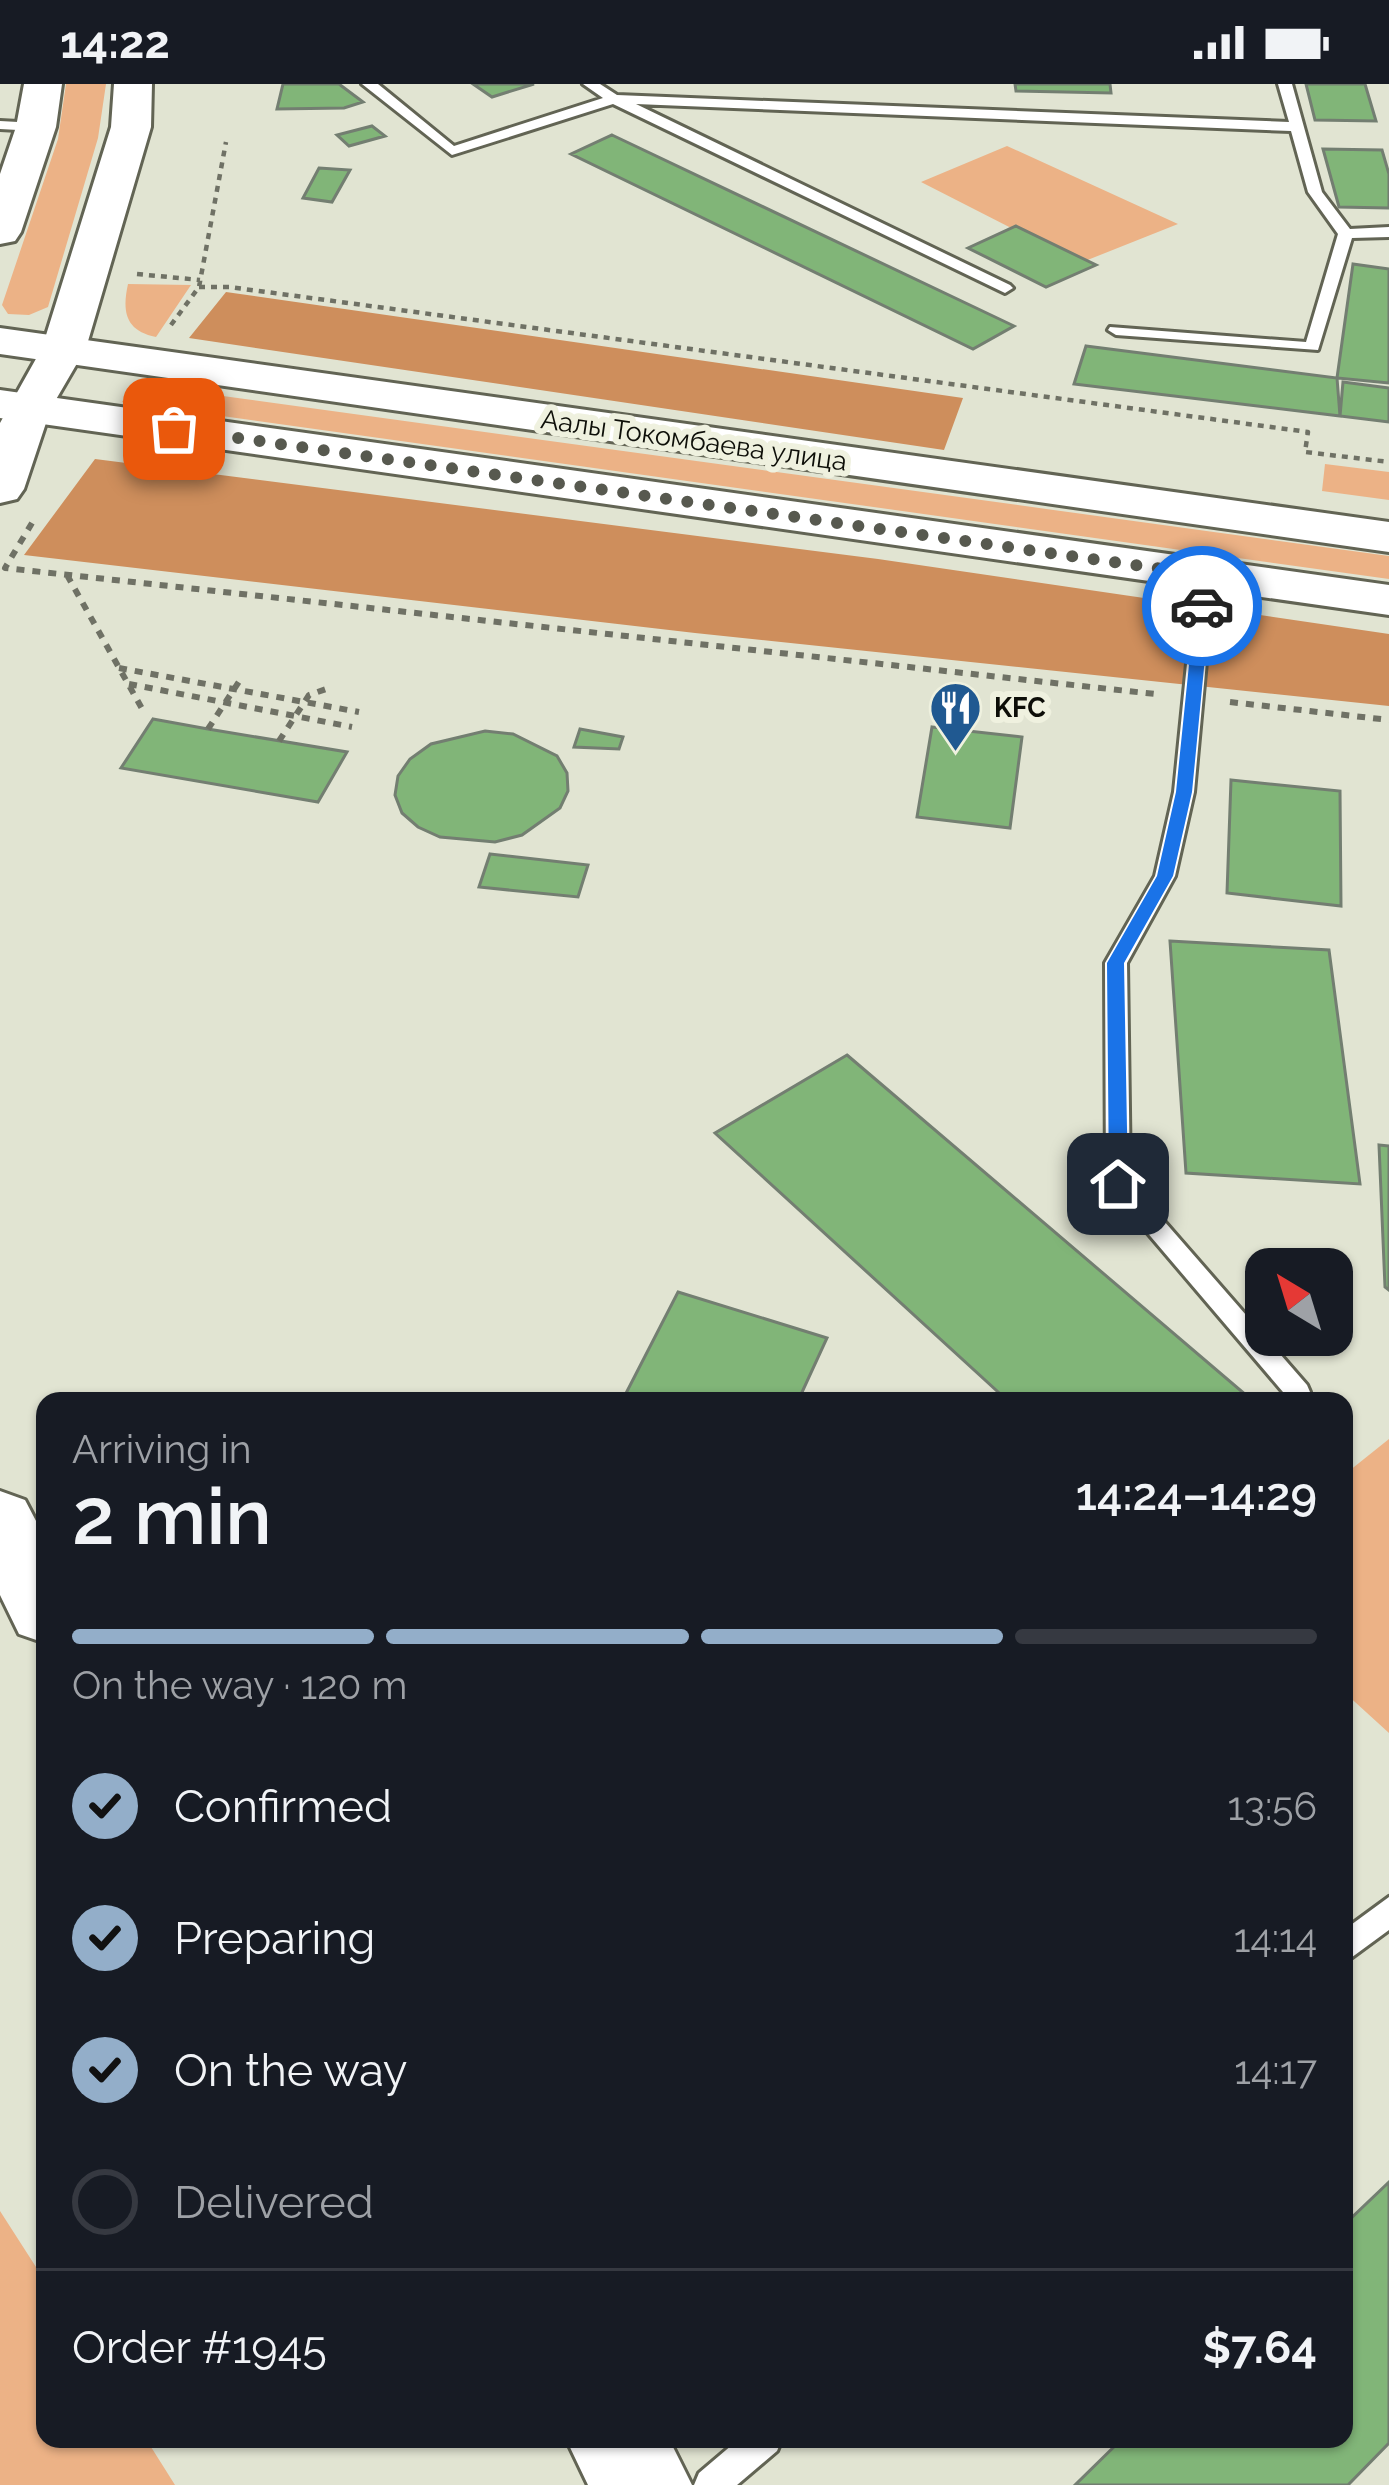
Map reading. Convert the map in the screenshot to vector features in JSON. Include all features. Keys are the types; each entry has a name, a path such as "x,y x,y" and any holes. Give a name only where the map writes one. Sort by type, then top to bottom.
{"main road":[{"path":"0,232 18,126 43,84"},
{"path":"0,489 14,406 64,348 131,127 133,84"},
{"name":"Аалы Токомбаева улица","path":"0,341 1389,537"},
{"path":"14,406 1389,600"},
{"path":"0,1521 36,1593"},
{"path":"618,2448 645,2485"}],"lane":[{"path":"369,84 452,151 614,99 1300,127"},
{"path":"590,84 1005,288"},
{"path":"1285,84 1315,192 1346,234"},
{"path":"1346,234 1389,232"},
{"path":"1116,330 1312,347 1346,234"},
{"path":"1205,575 1184,792 1165,876 1116,963 1118,1184 1298,1392"},
{"path":"1353,1941 1389,1911"},
{"path":"711,2485 754,2448"}],"path":[{"path":"159,340 199,284 226,142"},
{"path":"130,273 1308,432 1305,452 1389,462"},
{"path":"5,568 1389,720"},
{"path":"66,574 146,714"},
{"path":"119,668 358,712"},
{"path":"208,729 240,680"},
{"path":"128,684 352,727"},
{"path":"279,741 303,702 316,689 326,688"}],"shaded area":[{"path":"66,84 106,84 98,138 48,307 29,315 8,314 2,305 58,139"},
{"path":"1007,146 1178,224 1080,263 921,182"},
{"path":"128,284 191,285 156,337 138,330 128,318"},
{"path":"226,292 963,398 944,450 189,338"},
{"path":"135,384 1389,556 1389,579 122,402"},
{"path":"95,459 878,559 1389,634 1389,706 695,633 24,555"},
{"path":"1325,464 1389,472 1389,500 1322,491"},
{"path":"1389,1439 1389,1733 1353,1700 1353,1468"},
{"path":"0,2211 36,2267 36,2448 152,2448 175,2485 0,2485"}],"building":[{"path":"283,84 339,84 363,102 344,108 277,109"},
{"path":"473,84 534,84 492,97"},
{"path":"1015,84 1110,84 1111,93 1016,91"},
{"path":"1306,84 1365,84 1376,121 1315,120"},
{"path":"372,126 385,136 349,146 337,135"},
{"path":"612,135 1014,326 973,349 571,154"},
{"path":"1323,149 1382,150 1389,174 1389,208 1339,207"},
{"path":"319,168 350,170 332,202 303,198"},
{"path":"1016,226 1096,265 1046,287 968,248"},
{"path":"1353,264 1389,269 1389,383 1337,378"},
{"path":"1086,346 1337,378 1340,416 1074,384"},
{"path":"1343,382 1389,388 1389,422 1340,416"},
{"path":"153,719 347,752 318,802 121,768"},
{"path":"932,727 1022,737 1010,828 917,817"},
{"path":"580,729 623,737 619,749 574,747"},
{"path":"485,731 513,734 557,756 567,773 568,791 560,808 522,835 495,842 440,837 418,827 402,813 395,795 398,776 410,759 431,744"},
{"path":"1231,780 1340,791 1341,906 1227,893"},
{"path":"490,854 588,865 578,897 479,887"},
{"path":"1170,941 1329,950 1360,1184 1186,1173"},
{"path":"847,1055 1242,1392 998,1392 715,1133"},
{"path":"1379,1145 1389,1146 1389,1290 1385,1287"},
{"path":"678,1292 827,1338 802,1392 627,1392"},
{"path":"1389,2182 1389,2443 1348,2485 1075,2485 1113,2448 1353,2448 1353,2216"}],"way so far":[{"path":"174,429 1205,575 1202,606"}],"place":[{"name":"KFC","path":"955,753"}],"route":[{"path":"1118,1184 1116,963 1165,876 1184,792 1202,606"}]}
